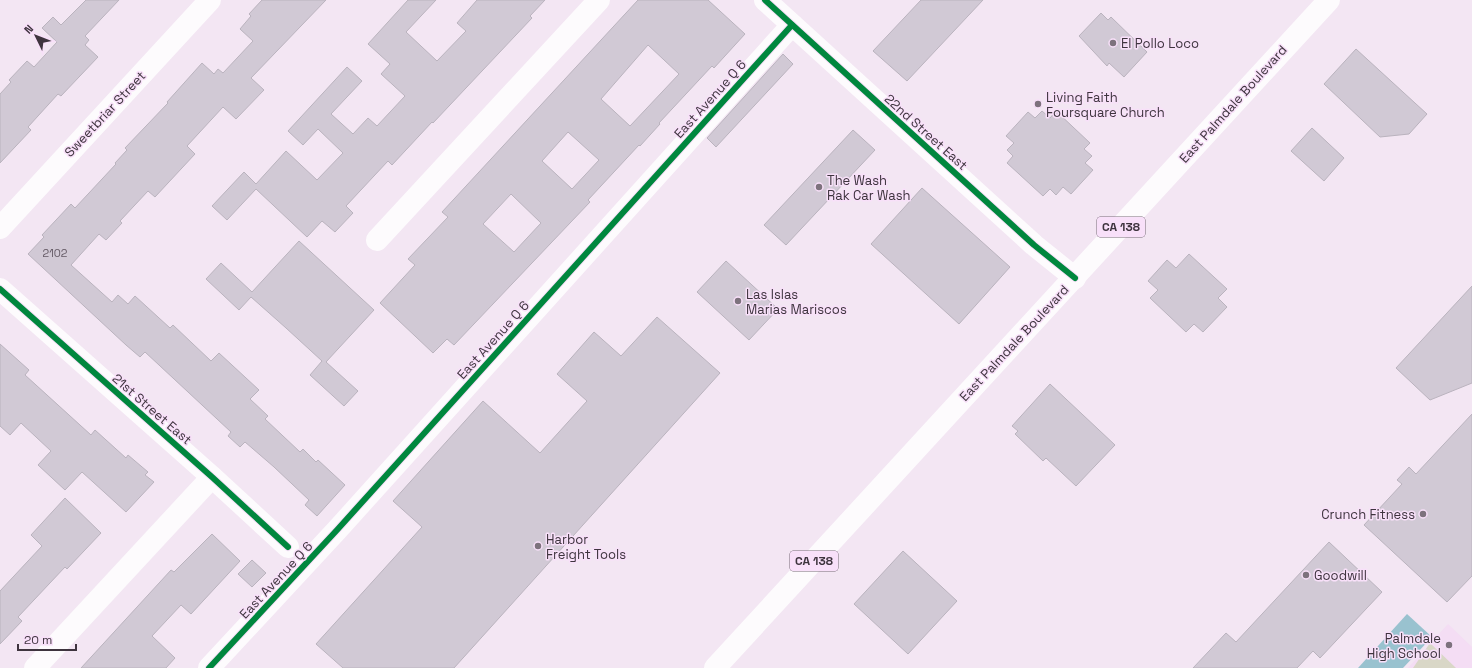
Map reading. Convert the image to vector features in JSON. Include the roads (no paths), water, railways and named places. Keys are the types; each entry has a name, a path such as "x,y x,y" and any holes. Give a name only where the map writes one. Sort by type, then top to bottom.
{"main road":[{"name":"Sweetbriar Street","path":"0,228 210,0"},
{"path":"378,240 599,0"},
{"name":"22nd Street East","path":"765,0 1034,245 1075,278"},
{"name":"East Palmdale Boulevard","path":"715,668 1329,0"},
{"name":"East Avenue Q 6","path":"209,668 337,530 792,25"},
{"name":"21st Street East","path":"0,289 212,477 288,547"},
{"path":"35,668 212,477"}],"water":[{"path":"1407,614 1432,637 1403,668 1358,668"}],"place":[{"name":"El Pollo Loco","path":"1113,43"},
{"name":"Living Faith Foursquare Church","path":"1038,104"},
{"name":"The Wash Rak Car Wash","path":"819,187"},
{"name":"Las Islas Marias Mariscos","path":"738,301"},
{"name":"Crunch Fitness","path":"1423,514"},
{"name":"Harbor Freight Tools","path":"538,546"},
{"name":"Goodwill","path":"1306,575"},
{"name":"Palmdale High School","path":"1449,645"}]}
